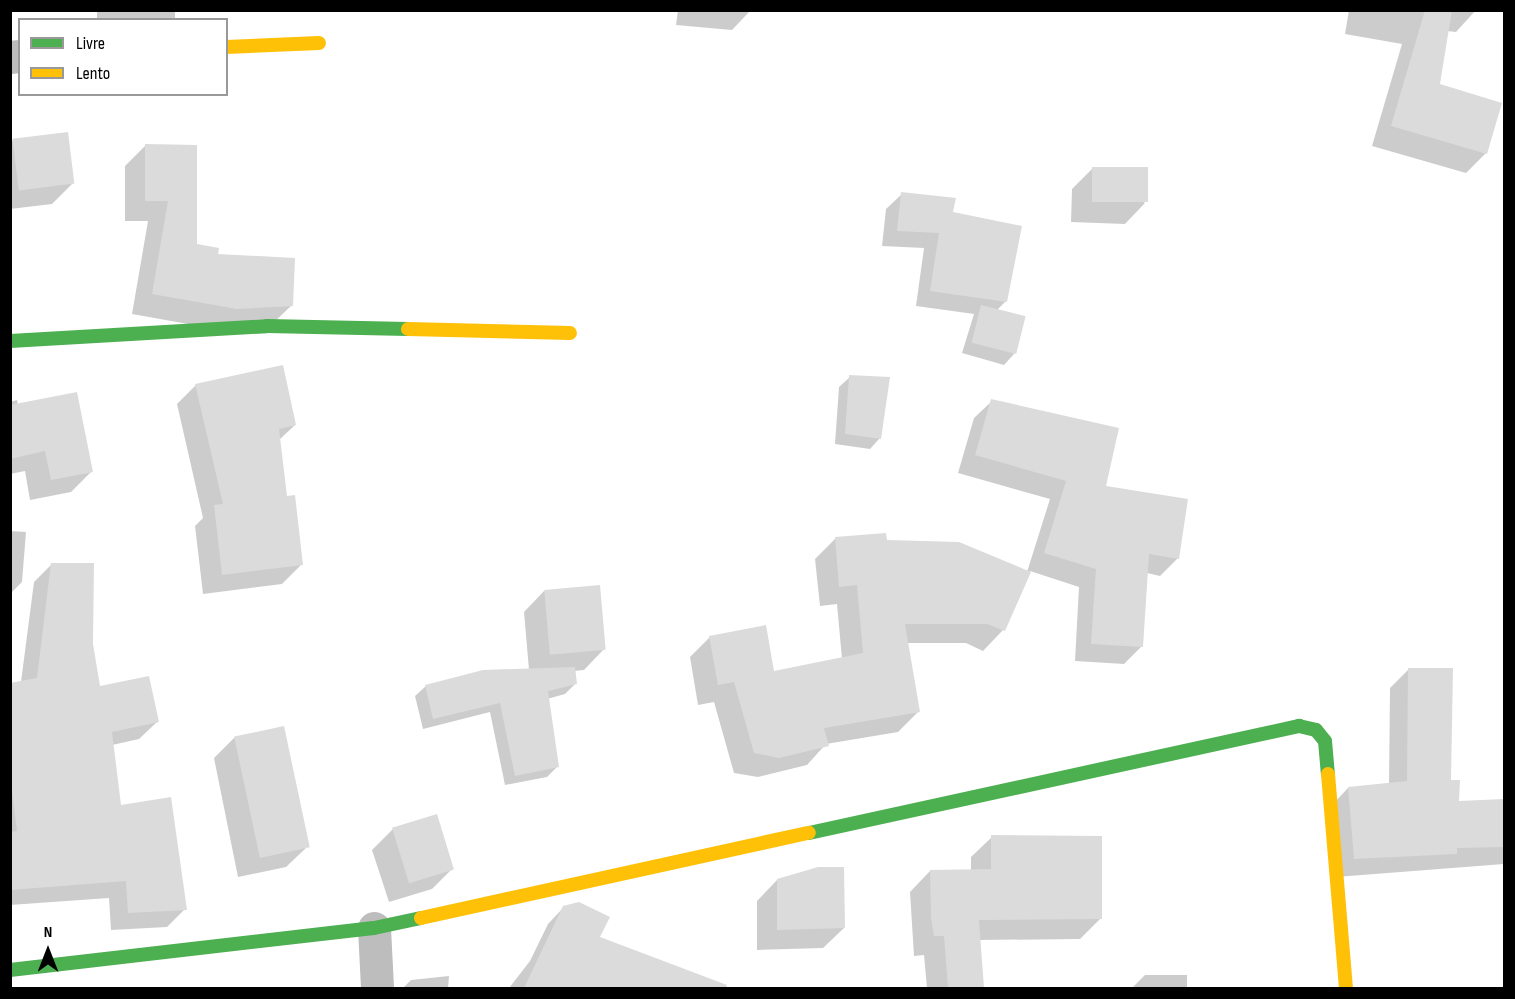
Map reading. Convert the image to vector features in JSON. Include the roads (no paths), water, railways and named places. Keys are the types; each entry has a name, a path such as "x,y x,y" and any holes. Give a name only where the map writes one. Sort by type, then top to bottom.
{"street":[{"path":"228,47 319,42"},
{"path":"10,341 267,327 570,333"},
{"path":"10,970 375,928 1299,726 1316,730 1325,741 1346,988"},
{"path":"375,928 377,988"}]}
